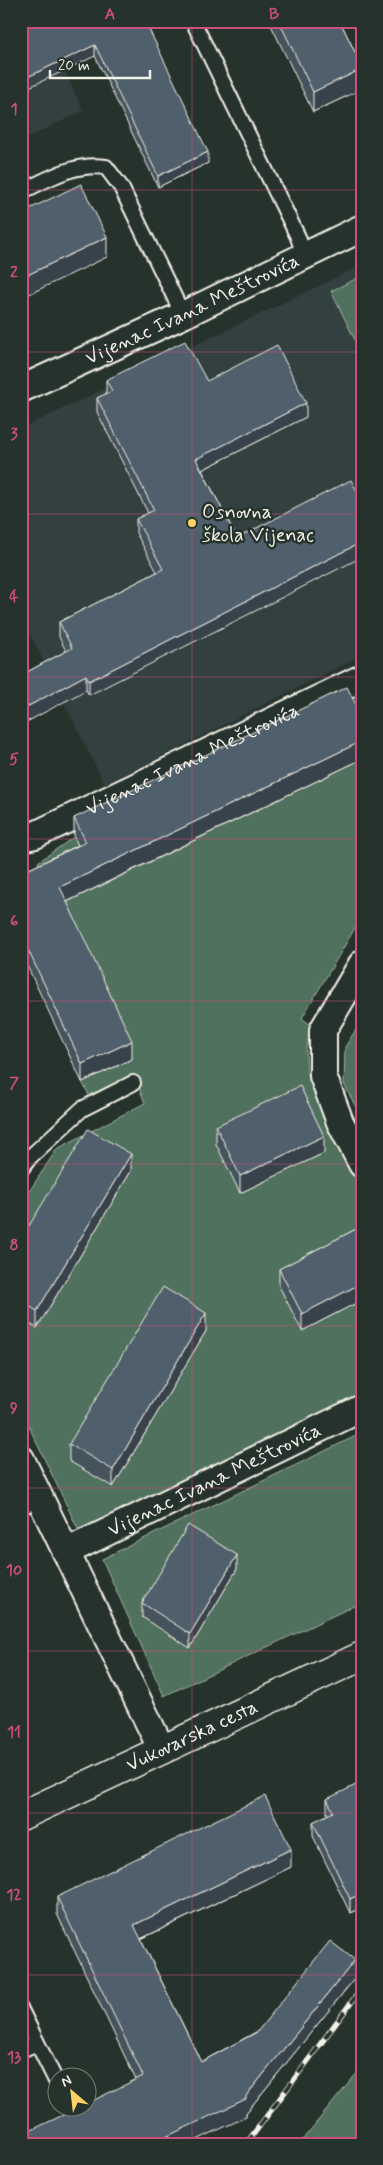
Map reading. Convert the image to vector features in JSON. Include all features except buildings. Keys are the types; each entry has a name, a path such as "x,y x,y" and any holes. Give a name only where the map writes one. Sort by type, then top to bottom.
{"main road":[{"name":"Vukovarska cesta","path":"21,1816 362,1656"}],"street":[{"name":"Vijenac Ivana Meštrovića","path":"21,389 183,315 362,228"},
{"name":"Vijenac Ivana Meštrovića","path":"21,838 36,835 362,678"},
{"path":"362,964 323,1030 323,1076 340,1122 362,1164"},
{"name":"Vijenac Ivana Meštrovića","path":"66,1552 362,1408"},
{"path":"21,1459 31,1502 66,1552 162,1750"}],"lane":[{"path":"193,21 298,237 304,257"},
{"path":"21,192 72,168 91,165 106,167 120,187 183,315"},
{"path":"21,1169 30,1157 82,1110 133,1083"},
{"path":"21,2010 50,2068"},
{"path":"21,2050 37,2043"}],"shaded area":[{"path":"21,21 42,21 83,111 21,141"},
{"name":"Osnovna škola Vijenac","path":"362,265 362,655 105,785 21,616 21,429"}],"green space":[{"path":"362,276 362,354 331,291"},
{"path":"362,759 362,916 302,1018 314,1028 306,1048 307,1072 362,1184 362,1398 97,1523 78,1529 21,1410 21,1204 57,1149 145,1103 134,1075 89,1095 82,1082 132,1059 38,862 74,837 99,887"},
{"path":"362,1020 362,1119 344,1084 345,1047"},
{"path":"362,1433 362,1602 164,1696 102,1559"},
{"path":"362,2067 362,2144 299,2144"}],"railway":[{"path":"246,2144 362,1988"}],"place":[{"name":"Osnovna škola Vijenac","path":"192,523"}]}
